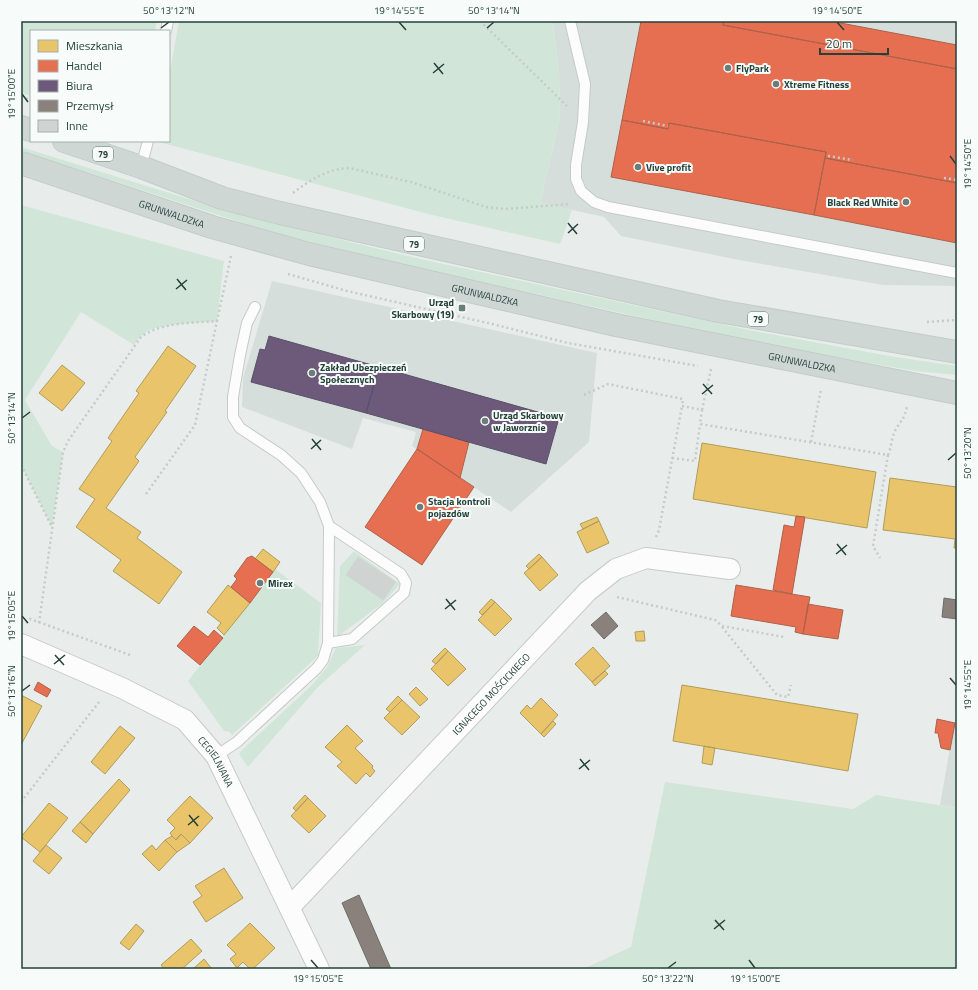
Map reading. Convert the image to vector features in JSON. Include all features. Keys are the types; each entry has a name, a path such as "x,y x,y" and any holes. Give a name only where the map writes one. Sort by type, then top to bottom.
{"main road":[{"name":"79","path":"67,142 141,167 222,198 334,226 718,311 957,352"},
{"name":"GRUNWALDZKA","path":"21,163 212,227 309,254 616,324 957,394"}],"street":[{"name":"IGNACEGO MOŚCICKIEGO","path":"290,907 588,591 616,569 646,558 730,569"},
{"name":"CEGIELNIANA","path":"21,644 113,684 185,720 216,756 319,969"}],"lane":[{"path":"570,21 585,84 583,122 576,165 576,179 581,191 594,202 608,207 957,273"},
{"path":"141,167 148,142"},
{"path":"216,756 237,742 313,673 323,660 328,643 329,526 320,502 301,473 281,455 240,428 233,417 233,397 240,355 247,323 255,307"},
{"path":"328,643 352,639 404,593 406,583 400,574 329,526"}],"path":[{"path":"480,21 583,122"},
{"path":"643,121 668,126"},
{"path":"828,156 854,160"},
{"path":"286,198 312,179 339,169 349,168 411,182 486,207 505,209 594,202"},
{"path":"944,178 957,180"},
{"path":"146,494 195,425 231,256 237,258"},
{"path":"281,272 346,291 492,324"},
{"path":"40,623 63,452 68,441 141,336 150,330 217,321"},
{"path":"672,458 695,461 702,410 711,369"},
{"path":"811,442 822,383"},
{"path":"584,395 608,384 683,399 659,530"},
{"path":"880,558 873,546 888,455 892,447 895,430 904,419 908,400"},
{"path":"682,406 702,410"},
{"path":"700,424 888,455"},
{"path":"21,465 52,527"},
{"path":"610,595 715,620 722,626 777,695 788,697 792,685"},
{"path":"21,627 30,619 133,656"},
{"path":"722,626 784,637"},
{"path":"21,802 113,684"}],"shaded area":[{"path":"553,21 957,21 957,286 883,285 739,260 621,236 604,217 540,203 560,118 559,72"},
{"path":"272,281 597,353 589,442 511,512 412,446 416,432 363,418 352,449 242,407 243,378"},
{"path":"957,708 957,808 940,805"}],"green space":[{"path":"21,21 157,21 155,30 30,30 30,96 21,93"},
{"path":"179,21 553,21 559,72 560,118 540,202 572,210 560,244 428,214 159,142 170,142 170,71"},
{"path":"21,147 244,216 416,258 749,330 895,357 957,366 957,375 915,371 747,341 415,267 274,233 43,158 21,150"},
{"path":"21,205 224,261 217,321 174,325 150,330 139,338 134,345 81,312 25,400 52,446 63,452 52,527 21,465"},
{"path":"354,551 400,584 383,603 337,637 340,566"},
{"path":"275,569 321,603 318,656 232,735 230,732 224,731 188,681"},
{"path":"365,645 318,687 248,767 239,754 311,686 327,667 336,648"},
{"path":"665,782 853,809 876,795 957,808 957,969 583,969 631,947"}],"building: Mieszkania":[{"path":"168,346 196,366 165,411 167,412 135,457 139,461 106,508 141,532 137,538 182,572 159,604 113,571 121,560 76,527 95,499 79,489 112,441 108,438 139,393 136,391"},
{"path":"62,365 85,383 62,411 39,393"},
{"path":"702,443 876,472 867,528 693,499"},
{"path":"890,478 957,487 957,548 954,548 955,539 883,530"},
{"path":"597,517 599,521 583,529 580,524"},
{"path":"599,521 609,543 587,553 577,532"},
{"path":"263,549 280,562 273,572 255,559"},
{"path":"539,554 542,557 529,569 526,566"},
{"path":"542,557 558,575 540,591 524,573"},
{"path":"228,585 250,603 224,635 217,628 221,623 207,612"},
{"path":"491,599 495,602 482,615 479,612"},
{"path":"495,602 512,619 495,636 478,620"},
{"path":"644,631 645,641 636,641 635,632"},
{"path":"593,647 610,666 592,682 575,664"},
{"path":"445,648 448,651 436,664 432,661"},
{"path":"448,651 466,669 448,686 431,669"},
{"path":"605,671 608,674 595,686 592,682"},
{"path":"682,685 858,714 848,771 673,741"},
{"path":"416,687 428,699 420,706 409,694"},
{"path":"21,695 42,706 21,745"},
{"path":"398,696 402,700 390,712 386,709"},
{"path":"541,698 558,715 541,734 520,713 527,705 531,709"},
{"path":"402,700 420,717 402,735 384,718"},
{"path":"553,721 556,724 544,737 541,734"},
{"path":"347,725 363,741 355,748 373,766 372,768 375,771 370,777 366,773 356,784 337,766 342,762 325,747"},
{"path":"120,726 135,738 105,774 91,762"},
{"path":"704,746 715,748 712,765 702,763"},
{"path":"119,779 130,790 93,834 80,822"},
{"path":"305,795 308,798 296,811 293,808"},
{"path":"190,796 213,818 190,843 181,834 176,840 172,836 170,833 175,828 167,820"},
{"path":"308,798 326,816 309,833 291,816"},
{"path":"49,803 68,818 40,852 21,837"},
{"path":"80,822 93,834 86,843 72,831"},
{"path":"181,834 190,843 177,852 165,840 172,836 176,840"},
{"path":"165,840 177,852 159,871 142,854 152,845 156,850"},
{"path":"46,845 62,858 49,874 33,861"},
{"path":"224,868 243,898 206,922 193,902 202,896 195,886"},
{"path":"250,923 275,948 253,969 250,969 243,962 237,968 230,959 236,954 227,945"},
{"path":"136,924 144,931 129,950 120,943"},
{"path":"191,939 202,951 182,969 164,969 161,965"},
{"path":"204,959 212,969 193,969"}],"building: Handel":[{"path":"641,21 724,21 723,25 957,69 957,183 825,158 826,152 669,123 668,129 622,120"},
{"path":"724,21 830,21 957,45 957,69 723,25"},
{"path":"622,120 668,129 669,123 826,152 814,215 611,177"},
{"path":"825,158 957,183 957,243 814,215"},
{"path":"423,429 469,442 460,478 417,449"},
{"name":"Stacja kontroli pojazdów","path":"417,449 474,487 422,565 365,527"},
{"path":"796,516 805,517 792,594 773,590 784,525 794,527"},
{"path":"252,556 273,572 250,603 231,587 237,579 234,576 247,558"},
{"path":"736,585 810,597 803,634 795,632 796,627 731,616"},
{"path":"808,604 843,610 838,639 803,634"},
{"path":"194,626 208,637 214,630 223,638 200,665 177,646"},
{"path":"38,682 51,690 47,697 34,690"},
{"path":"937,719 955,723 950,750 941,748 938,733 935,733"}],"building: Biura":[{"path":"269,336 379,367 366,413 251,382 260,349 265,350"},
{"path":"379,367 559,418 546,464 366,413"}],"building: Przemysł":[{"path":"944,598 957,600 957,619 942,617"},
{"path":"606,612 618,626 604,639 591,625"},
{"path":"359,895 391,969 371,969 342,903"}],"building: Inne":[{"path":"358,557 396,582 383,600 346,575"}],"place":[{"name":"FlyPark","path":"728,68"},
{"name":"Xtreme Fitness","path":"776,84"},
{"name":"Vive profit","path":"638,167"},
{"name":"Black Red White","path":"906,202"},
{"name":"Urząd Skarbowy (19)","path":"462,308"},
{"name":"Zakład Ubezpieczeń Społecznych","path":"312,373"},
{"name":"Urząd Skarbowy w Jaworznie","path":"485,421"},
{"name":"Stacja kontroli pojazdów","path":"420,507"},
{"name":"Mirex","path":"260,583"}]}
